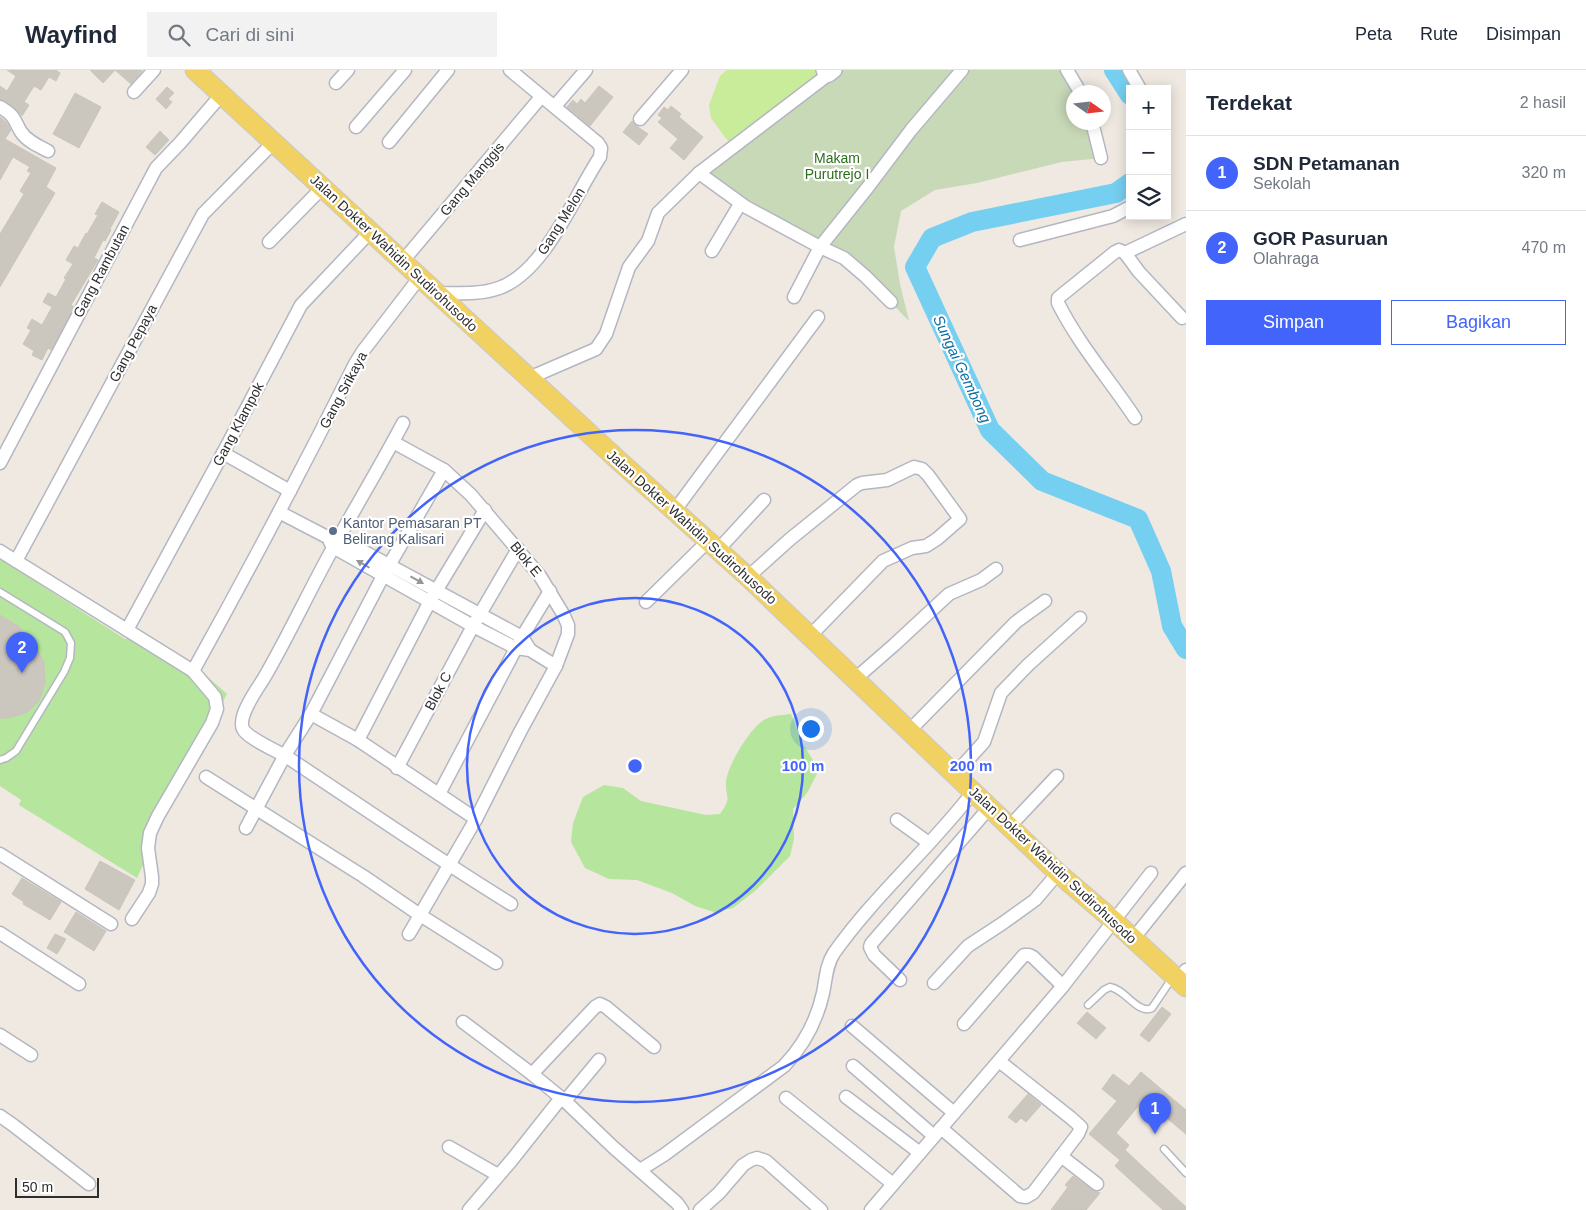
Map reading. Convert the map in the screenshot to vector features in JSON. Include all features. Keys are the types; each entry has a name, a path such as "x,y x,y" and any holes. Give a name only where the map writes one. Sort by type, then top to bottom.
{"main road":[{"name":"Jalan Dokter Wahidin Sudirohusodo","path":"195,70 402,262 748,577 1058,873 1181,978"}],"street":[{"path":"134,92 154,70"},
{"path":"336,83 348,70"},
{"path":"356,127 405,70"},
{"path":"389,142 448,70"},
{"path":"510,70 554,106 586,70"},
{"path":"640,119 682,70"},
{"path":"794,297 820,247 911,130 962,70"},
{"path":"1067,70 1076,85"},
{"path":"1129,70 1138,85"},
{"path":"530,378 558,364 596,349 606,334 629,267 648,241 654,220 658,214 699,173 829,71"},
{"name":"Gang Rambutan","path":"0,463 159,164 180,143 222,94"},
{"name":"Gang Manggis","path":"402,262 541,97"},
{"name":"Gang Melon","path":"438,293 483,292 498,288 514,281 530,268 544,251 600,157 600,148 594,140 554,106"},
{"path":"0,108 11,113 22,133 34,144 48,150"},
{"path":"1094,130 1101,158"},
{"name":"Gang Pepaya","path":"19,556 207,210 274,142"},
{"path":"699,173 740,204 844,258 891,302"},
{"path":"269,242 323,187"},
{"path":"712,251 740,204"},
{"path":"1020,240 1113,216 1126,209"},
{"path":"1125,253 1186,224"},
{"name":"Gang Klampok","path":"129,625 304,302 370,232"},
{"path":"1135,418 1078,339 1058,300 1119,250 1125,253 1138,272 1184,321"},
{"name":"Gang Srikaya","path":"196,666 238,592 361,354 420,277"},
{"path":"1184,321 1183,312 1186,304"},
{"path":"675,510 818,317"},
{"path":"403,423 394,442 333,541 285,643 249,703 244,715 243,730 285,755 448,865 511,904"},
{"name":"Blok E","path":"394,442 444,470 485,510 540,576 568,625 568,634 556,666 476,819 409,934"},
{"path":"223,453 290,491"},
{"path":"748,577 789,540 857,485 887,480 914,467 922,469 960,519 926,546 912,548 883,561 810,637"},
{"path":"246,828 285,755 312,714 387,570 444,470"},
{"path":"646,602 764,500"},
{"path":"358,740 433,596 485,510"},
{"path":"279,512 477,621 519,642 556,666"},
{"name":"Blok C","path":"397,768 518,549"},
{"path":"0,551 19,556 196,666 215,697 217,709 212,723 150,833 148,848 152,884 149,893 132,919"},
{"path":"855,679 949,594 981,580 996,569"},
{"path":"438,794 519,642 550,591"},
{"path":"909,731 1016,622 1045,601"},
{"path":"955,774 984,742 1001,693 1028,665 1080,618"},
{"path":"312,714 358,740 397,768 476,819"},
{"path":"1009,827 1057,776"},
{"path":"206,777 496,963"},
{"path":"640,1170 664,1155 791,1059 811,1028 820,1005 828,967 834,954 860,919 973,792"},
{"path":"900,980 874,956 870,947 871,944 990,808"},
{"path":"897,820 929,843"},
{"path":"0,854 111,924"},
{"path":"934,983 968,946 1035,900 1058,873"},
{"path":"871,1210 1064,986 1152,873"},
{"path":"1133,938 1186,873"},
{"path":"0,932 79,984"},
{"path":"964,1024 1024,955 1033,957 1064,986"},
{"path":"532,1074 600,1004 654,1047"},
{"path":"463,1022 563,1100 677,1203 682,1210"},
{"path":"852,1026 954,1113"},
{"path":"0,1035 31,1055"},
{"path":"469,1210 599,1060"},
{"path":"852,1066 1020,1196 1026,1197 1033,1194 1078,1134 1081,1127 999,1061"},
{"path":"846,1097 920,1153"},
{"path":"786,1098 893,1184"},
{"path":"0,1116 89,1184"},
{"path":"449,1146 498,1175"},
{"path":"1061,1156 1097,1184"},
{"path":"700,1210 719,1193 743,1165 754,1158 760,1158 766,1161 820,1210"}],"lane":[{"path":"0,592 65,632 71,643 70,658 64,672 16,751 0,760"},
{"path":"1088,1005 1110,987 1117,989 1142,1009 1149,1010 1181,978"},
{"path":"1164,1149 1186,1173"}],"green space":[{"path":"727,70 824,70 733,147 711,118 709,105 720,76"},
{"name":"Makam Purutrejo I","path":"824,70 1067,70 1072,85 1066,85 1066,130 1094,130 1101,158 1062,162 977,183 935,190 901,211 894,247 909,321 865,276 699,173"},
{"path":"0,559 125,639 135,628 190,661 227,694 175,795 137,878 19,805 21,800 0,786"},
{"path":"791,714 803,744 819,770 807,793 793,809 794,839 790,856 755,891 733,908 714,912 695,906 672,893 637,880 609,879 585,868 571,842 573,823 583,797 604,785 623,788 641,801 706,815 720,814 728,798 726,781 731,765 748,736 762,721 768,718"}],"building":[{"path":"7,70 56,70 60,73 56,81 49,77 41,90 34,86 24,102 29,105 22,116 13,106 0,99 0,86 7,91 16,76"},
{"path":"90,70 115,70 103,83"},
{"path":"115,70 141,70 142,71 131,84"},
{"path":"599,86 613,97 590,126 567,107 573,100 577,104 581,99 585,103"},
{"path":"167,87 174,93 168,99 172,102 166,109 156,99"},
{"path":"75,93 101,107 79,148 53,134"},
{"path":"671,106 681,114 679,117 703,137 684,160 670,148 678,139 658,122 662,118 658,115 664,107 668,110"},
{"path":"0,117 11,130 5,139 56,168 46,187 55,193 0,287 0,234 24,194 20,191 31,173 27,171 30,167 13,157 0,180"},
{"path":"632,121 648,134 639,145 623,132"},
{"path":"160,131 169,140 155,155 146,147"},
{"path":"102,202 119,212 111,230 105,241 103,240 94,258 98,260 71,305 74,307 51,350 48,348 42,360 32,355 34,351 23,344 31,330 27,328 32,319 42,325 52,307 43,302 48,293 56,297 66,279 64,278 73,264 66,260 74,246 78,248 87,234 98,215 95,214"},
{"path":"0,615 18,626 34,645 44,662 45,683 39,701 26,713 8,718 0,718"},
{"path":"100,861 135,880 119,910 85,889"},
{"path":"22,878 61,902 50,920 23,904 24,902 12,894"},
{"path":"76,912 106,931 94,951 64,932"},
{"path":"55,934 66,939 57,954 47,948"},
{"path":"1162,1007 1171,1014 1149,1042 1140,1035"},
{"path":"1087,1012 1106,1028 1096,1039 1077,1023"},
{"path":"1141,1072 1186,1110 1186,1134 1144,1099 1116,1133 1129,1145 1125,1150 1186,1207 1186,1210 1163,1210 1115,1166 1120,1160 1089,1134 1117,1101 1102,1089 1113,1074 1129,1086"},
{"path":"1028,1094 1041,1105 1026,1122 1021,1118 1016,1123 1008,1117"},
{"path":"1073,1176 1092,1190 1100,1193 1086,1210 1051,1210 1068,1187 1065,1185"}],"waterway":[{"name":"Sungai Gembong","path":"1114,70 1126,89"},
{"name":"Sungai Gembong","path":"1126,186 1116,193 972,222 932,238 915,267 990,430 1042,481 1138,519 1161,571 1172,626 1186,649"}],"place":[{"name":"Kantor Pemasaran PT Belirang Kalisari","path":"333,531"},
{"name":"GOR Pasuruan","path":"22,673"},
{"name":"SDN Petamanan","path":"1155,1134"}]}
